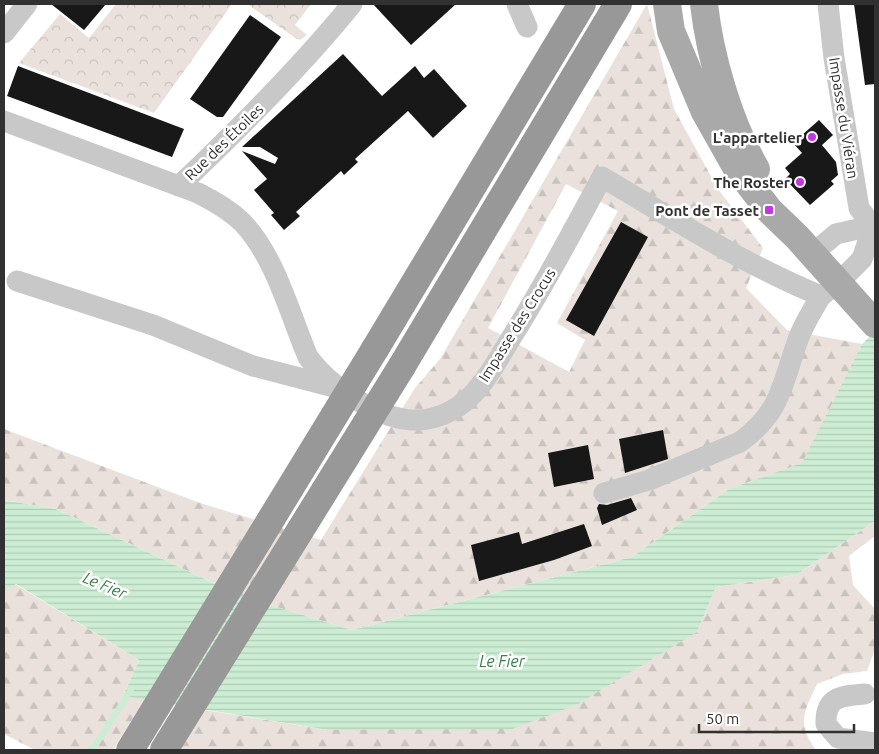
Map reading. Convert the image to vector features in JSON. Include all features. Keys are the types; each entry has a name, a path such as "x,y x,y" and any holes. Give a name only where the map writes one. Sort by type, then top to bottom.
{"highway":[{"path":"130,750 375,350 582,4"},
{"path":"164,750 402,366 618,4"}],"main road":[{"path":"667,4 671,32 705,112 736,167 769,210 804,245"},
{"path":"704,4 707,30 724,94 747,153 830,290 868,317"}],"street":[{"path":"4,33 28,4"},
{"name":"Rue des Étoiles","path":"4,121 179,186 253,115 318,46 352,4"},
{"path":"517,4 527,27"},
{"name":"Impasse du Viéran","path":"828,4 840,96 859,208 874,226"},
{"name":"Impasse des Crocus","path":"179,186 220,205 241,222 257,240 272,266 308,357 317,370 339,388 382,413 407,421 430,420 452,411 463,403 488,374 547,280 602,177 691,229 780,277 830,290"},
{"path":"804,245 836,234 874,226"},
{"path":"604,493 649,480 740,442 753,433 765,420 782,391 799,337 830,290 862,259 874,226"},
{"path":"17,281 153,325 253,366 339,388"},
{"path":"865,694 836,699 829,705 826,713 826,724 838,738 875,743"}],"green space":[{"path":"116,4 232,4 154,113 19,63 60,14 89,38"},
{"path":"247,4 311,4 295,25 307,35 300,40 297,39"},
{"path":"647,4 674,109 718,189 763,248 746,288 787,330 862,344 803,463 729,489 632,557 352,630 241,596 56,509 4,500 4,429 200,503 321,540 415,388 440,359","holes":["566,184 618,211 557,323 585,340 569,372 488,328"]},
{"path":"875,521 875,536 849,556 853,585 875,609 875,649 867,671 843,674 817,684 804,717 806,732 816,750 180,750 205,710 328,730 697,632 716,587 796,575"},
{"path":"15,584 139,660 123,696 145,699 113,750 35,750 4,734 4,591"}],"water":[{"name":"Le Fier","path":"875,331 875,521 796,575 716,587 697,632 576,705 512,729 328,730 123,696 139,660 16,584 4,591 4,500 56,509 241,596 352,630 632,557 729,489 802,463 862,344"}],"building":[{"path":"51,4 106,4 84,30"},
{"path":"373,4 456,4 411,45"},
{"path":"854,4 875,4 875,84 865,85"},
{"path":"250,15 281,37 223,117 217,117 190,99"},
{"path":"343,54 382,96 415,66 424,78 434,69 467,106 433,138 408,111 355,159 358,162 344,175 341,171 296,212 300,216 284,230 271,215 274,213 254,190 267,179 242,151 275,164 278,158 260,147 242,147"},
{"path":"18,66 184,129 172,157 7,96"},
{"path":"819,120 833,135 822,145 836,162 838,175 831,181 834,184 810,205 785,179 790,174 785,168 802,153 793,143"},
{"path":"621,222 648,237 594,336 566,320"},
{"path":"663,430 668,459 625,473 619,439"},
{"path":"588,445 594,479 554,487 548,453"},
{"path":"631,498 637,510 602,525 597,508 599,504 607,505"},
{"path":"584,524 592,546 554,560 479,581 471,545 519,532 522,544"}],"waterway":[{"path":"89,750 94,747 131,690"}],"place":[{"name":"L'appartelier","path":"812,137"},
{"name":"The Roster","path":"800,182"},
{"name":"Pont de Tasset","path":"769,210"}]}
